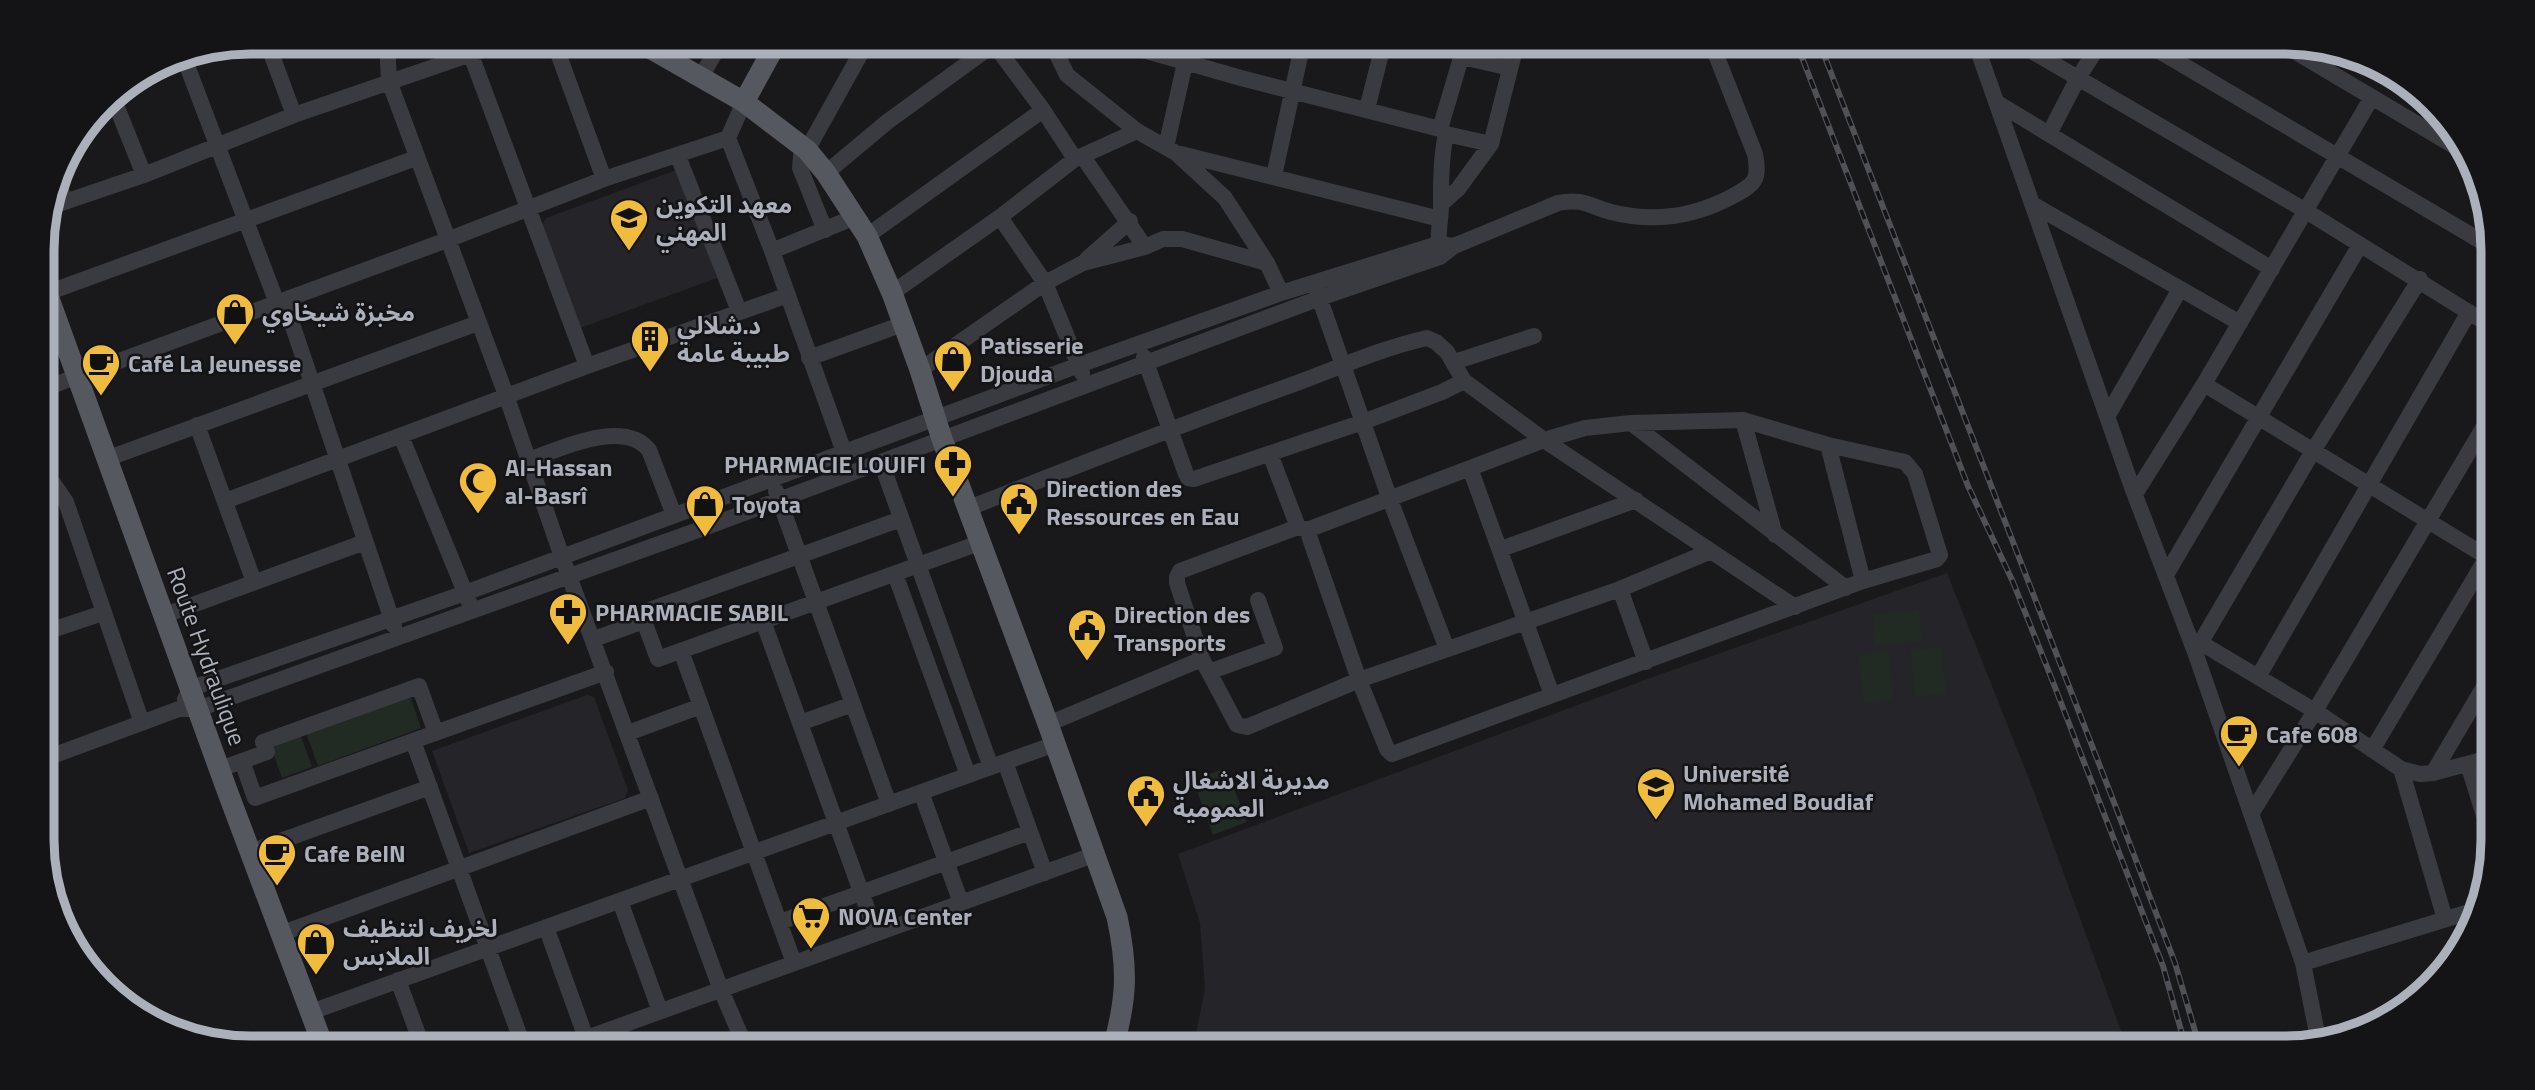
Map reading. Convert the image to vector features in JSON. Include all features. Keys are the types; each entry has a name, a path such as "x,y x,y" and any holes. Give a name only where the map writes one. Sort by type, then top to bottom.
{"main road":[{"path":"660,54 744,102 805,148 826,173 867,236 892,293 1117,918 1126,985 1116,1036"},
{"path":"744,102 766,54"},
{"name":"Route Hydraulique","path":"55,314 192,688 188,709 220,769 320,1036"}],"street":[{"path":"271,54 294,115"},
{"path":"388,54 389,81 416,158 506,395 562,557 571,575 680,879 741,1036"},
{"path":"558,54 604,179"},
{"path":"701,77 713,54"},
{"path":"825,230 800,167 805,148 860,54"},
{"path":"826,173 887,122 980,54"},
{"path":"1003,54 1079,158 1130,221 1145,247"},
{"path":"1058,54 1067,75 1138,131 1171,150 1225,198 1267,263 1281,293"},
{"path":"1155,54 1491,144"},
{"path":"1274,176 1300,54"},
{"path":"1367,109 1381,54"},
{"path":"1440,212 1491,144 1514,54"},
{"path":"192,688 465,593 844,452 940,429 1147,364 1558,203 1580,201 1609,212 1671,218 1724,201 1751,187 1756,178 1755,154 1716,54"},
{"path":"1979,54 2135,494 2198,648 2251,814 2303,963 2320,1032"},
{"path":"2037,54 2420,279 2481,320"},
{"path":"2049,134 2093,54"},
{"path":"2164,54 2480,241"},
{"path":"60,204 218,147 294,115 471,55 587,366"},
{"path":"2302,55 2447,142"},
{"path":"1444,249 1440,212 1440,164 1443,131 1460,61 1466,58 1510,68"},
{"path":"1171,150 1185,63"},
{"path":"187,65 246,222 314,383 398,639"},
{"path":"2135,494 2204,384 2372,97"},
{"path":"55,384 447,240 527,207 727,138 744,102"},
{"path":"1996,102 2272,269"},
{"path":"117,107 144,175"},
{"path":"867,236 1043,110"},
{"path":"892,293 1079,158 1138,131"},
{"path":"727,138 772,251 844,452"},
{"path":"1171,150 1274,176 1440,212"},
{"path":"678,156 739,311"},
{"path":"55,284 246,222 416,158"},
{"path":"2032,204 2240,323"},
{"path":"772,251 855,217"},
{"path":"1000,217 1045,283 1086,385"},
{"path":"920,370 1045,283 1083,262 1130,221"},
{"path":"1083,262 1145,247 1163,239 1182,239 1267,263"},
{"path":"2166,575 2360,244"},
{"path":"54,755 142,723 398,639 881,462 940,429 1079,365 1281,293 1444,249"},
{"path":"2198,648 2313,451 2420,279"},
{"path":"1313,283 1447,649"},
{"path":"2108,415 2180,289"},
{"path":"225,501 506,395 788,295"},
{"path":"2258,677 2469,312"},
{"path":"106,459 478,323"},
{"path":"809,358 902,324"},
{"path":"1454,362 1534,335"},
{"path":"970,508 1170,428 1392,346 1427,338 1436,342 1454,362 1464,380 1544,440 1795,607"},
{"path":"1139,345 1188,478 1194,479 1363,422 1442,392 1464,380"},
{"path":"2204,384 2481,553"},
{"path":"1270,454 1303,528 1359,680 1387,748 1392,754 1846,587 1937,559 1939,551 1915,474 1910,467 1897,459 1742,421 1632,423 1585,428 1544,440 1390,497 1303,528 1180,571 1177,583 1205,666 1234,721 1240,727 1247,727 1359,680 1620,589 1711,551"},
{"path":"1742,421 1775,535"},
{"path":"1632,423 1846,587"},
{"path":"197,425 254,582"},
{"path":"2251,814 2481,431"},
{"path":"401,436 473,611"},
{"path":"529,460 578,442 610,436 635,439 649,450 674,515"},
{"path":"1828,444 1863,581"},
{"path":"881,462 918,565 1045,873"},
{"path":"1470,468 1552,695"},
{"path":"771,479 889,804"},
{"path":"55,485 66,502 142,723"},
{"path":"1501,549 1636,500"},
{"path":"901,519 641,613 658,659 982,542"},
{"path":"165,615 365,542"},
{"path":"895,573 968,775"},
{"path":"2372,750 2481,574"},
{"path":"1620,589 1646,662"},
{"path":"311,1012 998,764 1052,734 1205,666 1275,648 1258,600"},
{"path":"54,629 103,613"},
{"path":"594,639 644,621"},
{"path":"763,621 876,933"},
{"path":"2198,648 2258,677 2402,769 2420,774 2481,760"},
{"path":"681,651 794,963"},
{"path":"242,761 255,798 606,672"},
{"path":"220,769 267,752 263,742 419,686 436,733"},
{"path":"2433,772 2481,693"},
{"path":"800,723 853,704"},
{"path":"628,733 702,706"},
{"path":"413,741 520,1036"},
{"path":"2468,764 2481,805"},
{"path":"2402,769 2445,919"},
{"path":"228,793 250,785"},
{"path":"250,852 429,787"},
{"path":"921,792 961,903"},
{"path":"280,934 651,798"},
{"path":"780,922 1030,832"},
{"path":"592,1036 1096,854"},
{"path":"620,901 660,1012"},
{"path":"2303,963 2467,913"},
{"path":"546,927 585,1036"},
{"path":"398,980 419,1036"}],"shaded area":[{"name":"معهد التكوين المهني","path":"679,169 717,278 580,328 541,226 546,218"},
{"name":"Université Mohamed Boudiaf","path":"1947,573 2033,789 2122,1035 1196,1036 1205,989 1200,923 1178,854 1661,674"},
{"path":"1919,610 1922,641 1875,646 1872,615"},
{"path":"1942,647 1946,694 1915,697 1910,650"},
{"path":"1888,651 1894,700 1864,704 1858,655"},
{"path":"587,695 594,697 628,790 625,798 469,853 432,751"},
{"path":"410,696 421,728 318,766 306,733"},
{"path":"301,736 312,767 282,778 271,747"},
{"path":"1226,768 1247,822 1213,835 1193,780"}],"railway":[{"path":"1801,54 1968,486 2013,582 2051,677 2163,966 2182,1035"},
{"path":"1824,54 2175,963 2196,1035"}],"place":[{"name":"معهد التكوين المهني","path":"629,252"},
{"name":"مخبزة شيخاوي","path":"235,346"},
{"name":"د.شلالي طبيبة عامة","path":"650,373"},
{"name":"Patisserie Djouda","path":"953,393"},
{"name":"Café La Jeunesse","path":"101,397"},
{"name":"PHARMACIE LOUIFI","path":"953,498"},
{"name":"Al-Hassan al-Basrî","path":"478,515"},
{"name":"Direction des Ressources en Eau","path":"1019,536"},
{"name":"Toyota","path":"705,538"},
{"name":"PHARMACIE SABIL","path":"568,646"},
{"name":"Direction des Transports","path":"1087,662"},
{"name":"Cafe 608","path":"2239,768"},
{"name":"Université Mohamed Boudiaf","path":"1656,821"},
{"name":"مديرية الاشغال العمومية","path":"1146,828"},
{"name":"Cafe BeIN","path":"277,887"},
{"name":"NOVA Center","path":"811,950"},
{"name":"لخريف لتنظيف الملابس","path":"316,976"}]}
